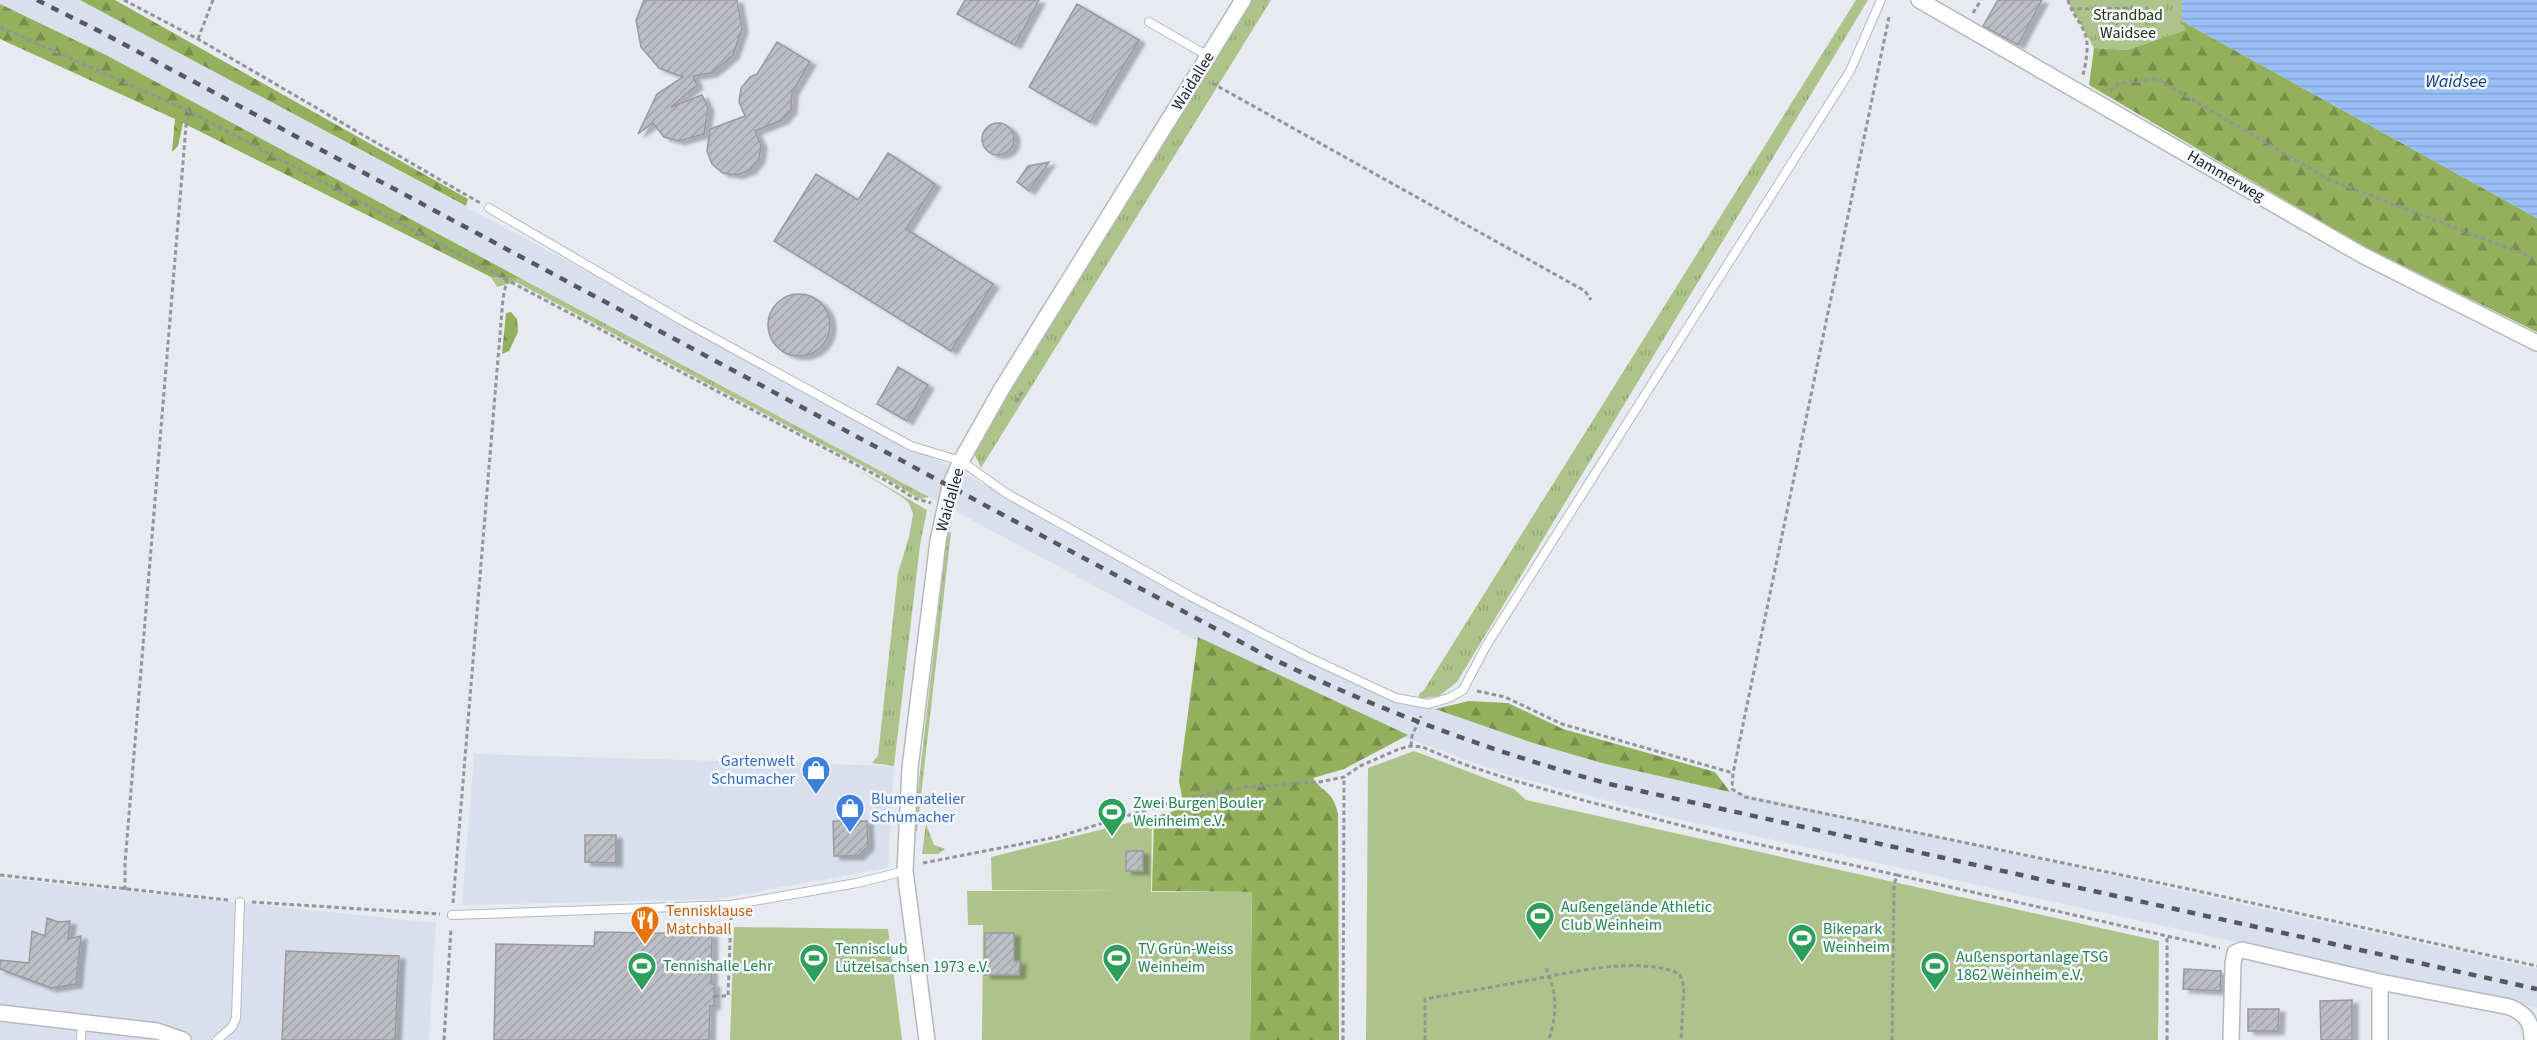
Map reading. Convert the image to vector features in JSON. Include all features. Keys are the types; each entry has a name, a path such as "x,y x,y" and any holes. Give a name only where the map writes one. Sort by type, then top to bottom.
{"street":[{"name":"Waidallee","path":"927,1040 905,871 910,768 938,541 945,506 961,461 1001,390 1243,0"},
{"name":"Hammerweg","path":"1919,0 2362,255 2537,343"},
{"path":"2231,1040 2233,964 2235,953 2242,950 2380,982 2510,1007 2524,1013 2532,1028 2532,1040"},
{"path":"2380,982 2380,1040"},
{"path":"0,1013 157,1031 183,1040"}],"lane":[{"path":"489,208 681,320 911,446 961,461 1006,493 1202,602 1306,656 1396,698 1428,704 1449,698 1463,690 1492,636 1850,71 1881,0"},
{"path":"1149,22 1208,56"},
{"path":"452,915 731,905 857,883 905,871"},
{"path":"217,1040 232,1027 236,1018 240,902"},
{"path":"81,1040 82,1022"}],"path":[{"path":"124,0 198,39 489,208"},
{"path":"198,39 213,0"},
{"path":"2068,0 2070,9 2086,33 2083,80 2076,90"},
{"path":"2070,9 2148,8"},
{"path":"1889,12 1884,46 1733,773 1732,789 1745,796 2184,888 2537,966"},
{"path":"0,27 189,111 876,475 914,498 945,506"},
{"path":"2099,102 2119,83 2157,79 2330,180 2537,259"},
{"path":"1206,93 1212,82 1585,291 1591,300"},
{"path":"125,890 126,851 189,111"},
{"path":"463,789 502,298 507,280"},
{"path":"1012,407 1025,387"},
{"path":"1463,690 1486,692 1505,697 1562,724 1733,773"},
{"path":"1411,746 1418,722 1428,704"},
{"path":"920,864 1057,837 1179,800 1246,787 1319,782 1344,777 1360,766 1398,749 1411,746 1422,747 1512,780 1730,838 2167,935 2235,953"},
{"path":"1343,1040 1344,777"},
{"path":"0,875 240,902 452,915"},
{"path":"1892,1040 1894,885 1897,875"},
{"path":"714,996 728,996 731,905"},
{"path":"2167,935 2167,1040"},
{"path":"1425,1040 1425,999 1579,970 1620,966 1673,971 1680,974 1684,987 1681,1040"},
{"path":"1546,968 1556,1011 1549,1040"}],"shaded area":[{"path":"0,0 80,0 1259,632 1342,671 1435,709 1533,743 1602,763 2537,969 2537,1008 1673,818 1506,774 1400,736 1227,657 106,55 0,4"},
{"path":"474,754 894,766 888,868 717,899 462,905"},
{"path":"0,878 436,923 429,1040 0,1040"}],"green space":[{"path":"80,0 115,0 468,199 466,206"},
{"path":"1251,0 1271,0 981,468 973,451"},
{"path":"1856,0 1868,0 1457,682 1439,696 1419,699 1419,694 1424,690"},
{"name":"Strandbad Waidsee","path":"2067,0 2182,0 2182,21 2187,30 2127,50 2094,48"},
{"path":"0,4 106,55 522,279 491,277 183,123 178,146 172,152 175,119 0,39"},
{"path":"2182,21 2537,218 2537,332 2363,246 2089,85 2094,48 2127,50 2186,30"},
{"path":"491,277 522,279 929,497 920,499 880,475 516,282 497,287"},
{"path":"511,312 517,319 518,332 509,351 502,354 506,313"},
{"path":"855,468 927,510 920,545 894,766 872,763 878,756 898,573 913,514 909,503 902,497"},
{"path":"951,532 917,831 913,834 947,534"},
{"path":"1198,637 1408,735 1344,769 1313,778 1333,800 1338,814 1339,1040 1250,1040 1252,892 1152,891 1154,817 1184,808 1179,781"},
{"path":"1469,701 1508,703 1563,729 1715,772 1730,792 1602,763 1533,743 1435,709"},
{"path":"1414,751 1514,789 1526,800 2159,941 2158,1040 1366,1040 1368,768"},
{"name":"TV Grün-Weiss Weinheim","path":"1152,817 1151,892 1252,892 1250,1040 982,1040 983,925 968,925 967,891 1129,891 992,890 991,857"},
{"path":"926,824 934,845 945,849 938,854 922,854"},
{"name":"Tennisclub Lützelsachsen 1973 e.V.","path":"734,927 888,929 902,1040 730,1040"}],"water":[{"name":"Waidsee","path":"2182,0 2537,0 2537,218 2182,21"}],"building":[{"path":"644,0 737,0 742,29 733,55 712,73 693,76 697,85 671,107 702,95 708,108 704,134 679,141 664,137 653,123 638,134 657,94 683,77 659,68 641,47 636,20"},
{"path":"965,0 1039,0 1015,45 957,14"},
{"path":"1998,0 2042,0 2018,45 1983,26"},
{"path":"1077,4 1139,40 1090,122 1029,87"},
{"path":"777,42 810,62 792,92 791,110 782,120 755,131 761,145 759,159 750,170 737,175 723,173 712,164 707,151 710,129 745,116 739,102 741,88 750,77 757,74"},
{"path":"998,123 1009,128 1014,139 1009,150 998,155 987,150 982,139 987,128"},
{"path":"888,153 935,184 906,229 993,284 951,351 774,241 816,174 858,200"},
{"path":"1049,162 1029,191 1017,182 1028,166"},
{"path":"793,294 805,294 821,303 828,313 830,325 828,337 821,347 805,356 793,356 782,351 773,342 768,331 768,319 773,308 782,299"},
{"path":"898,367 928,385 907,421 877,404"},
{"name":"Blumenatelier Schumacher","path":"833,821 867,821 868,846 858,856 834,856"},
{"path":"585,835 616,835 616,863 585,862"},
{"name":"Zwei Burgen Bouler Weinheim e.V.","path":"1126,851 1143,851 1143,871 1126,871"},
{"path":"47,918 58,922 70,921 68,939 81,936 76,984 51,988 0,969 0,960 29,963 32,931 45,936"},
{"path":"595,932 712,934 711,984 714,984 714,1006 710,1006 709,1040 494,1040 496,944 594,946"},
{"path":"985,933 1014,933 1014,961 1020,961 1019,975 985,975"},
{"path":"286,951 399,956 395,1040 282,1040"},
{"path":"2184,969 2221,971 2220,991 2183,989"},
{"path":"2352,1000 2352,1040 2321,1040 2320,1001"},
{"path":"2248,1009 2279,1009 2278,1031 2248,1031"}],"railway":[{"path":"37,0 101,32 1263,654 1390,711 1520,758 1609,784 2537,989"}],"place":[{"name":"Gartenwelt Schumacher","path":"816,796"},
{"name":"Blumenatelier Schumacher","path":"850,834"},
{"name":"Zwei Burgen Bouler Weinheim e.V.","path":"1112,838"},
{"name":"Außengelände Athletic Club Weinheim","path":"1540,942"},
{"name":"Tennisklause Matchball","path":"645,946"},
{"name":"Bikepark Weinheim","path":"1802,964"},
{"name":"Tennisclub Lützelsachsen 1973 e.V.","path":"814,984"},
{"name":"TV Grün-Weiss Weinheim","path":"1117,984"},
{"name":"Tennishalle Lehr","path":"642,992"},
{"name":"Außensportanlage TSG 1862 Weinheim e.V.","path":"1935,992"}]}
